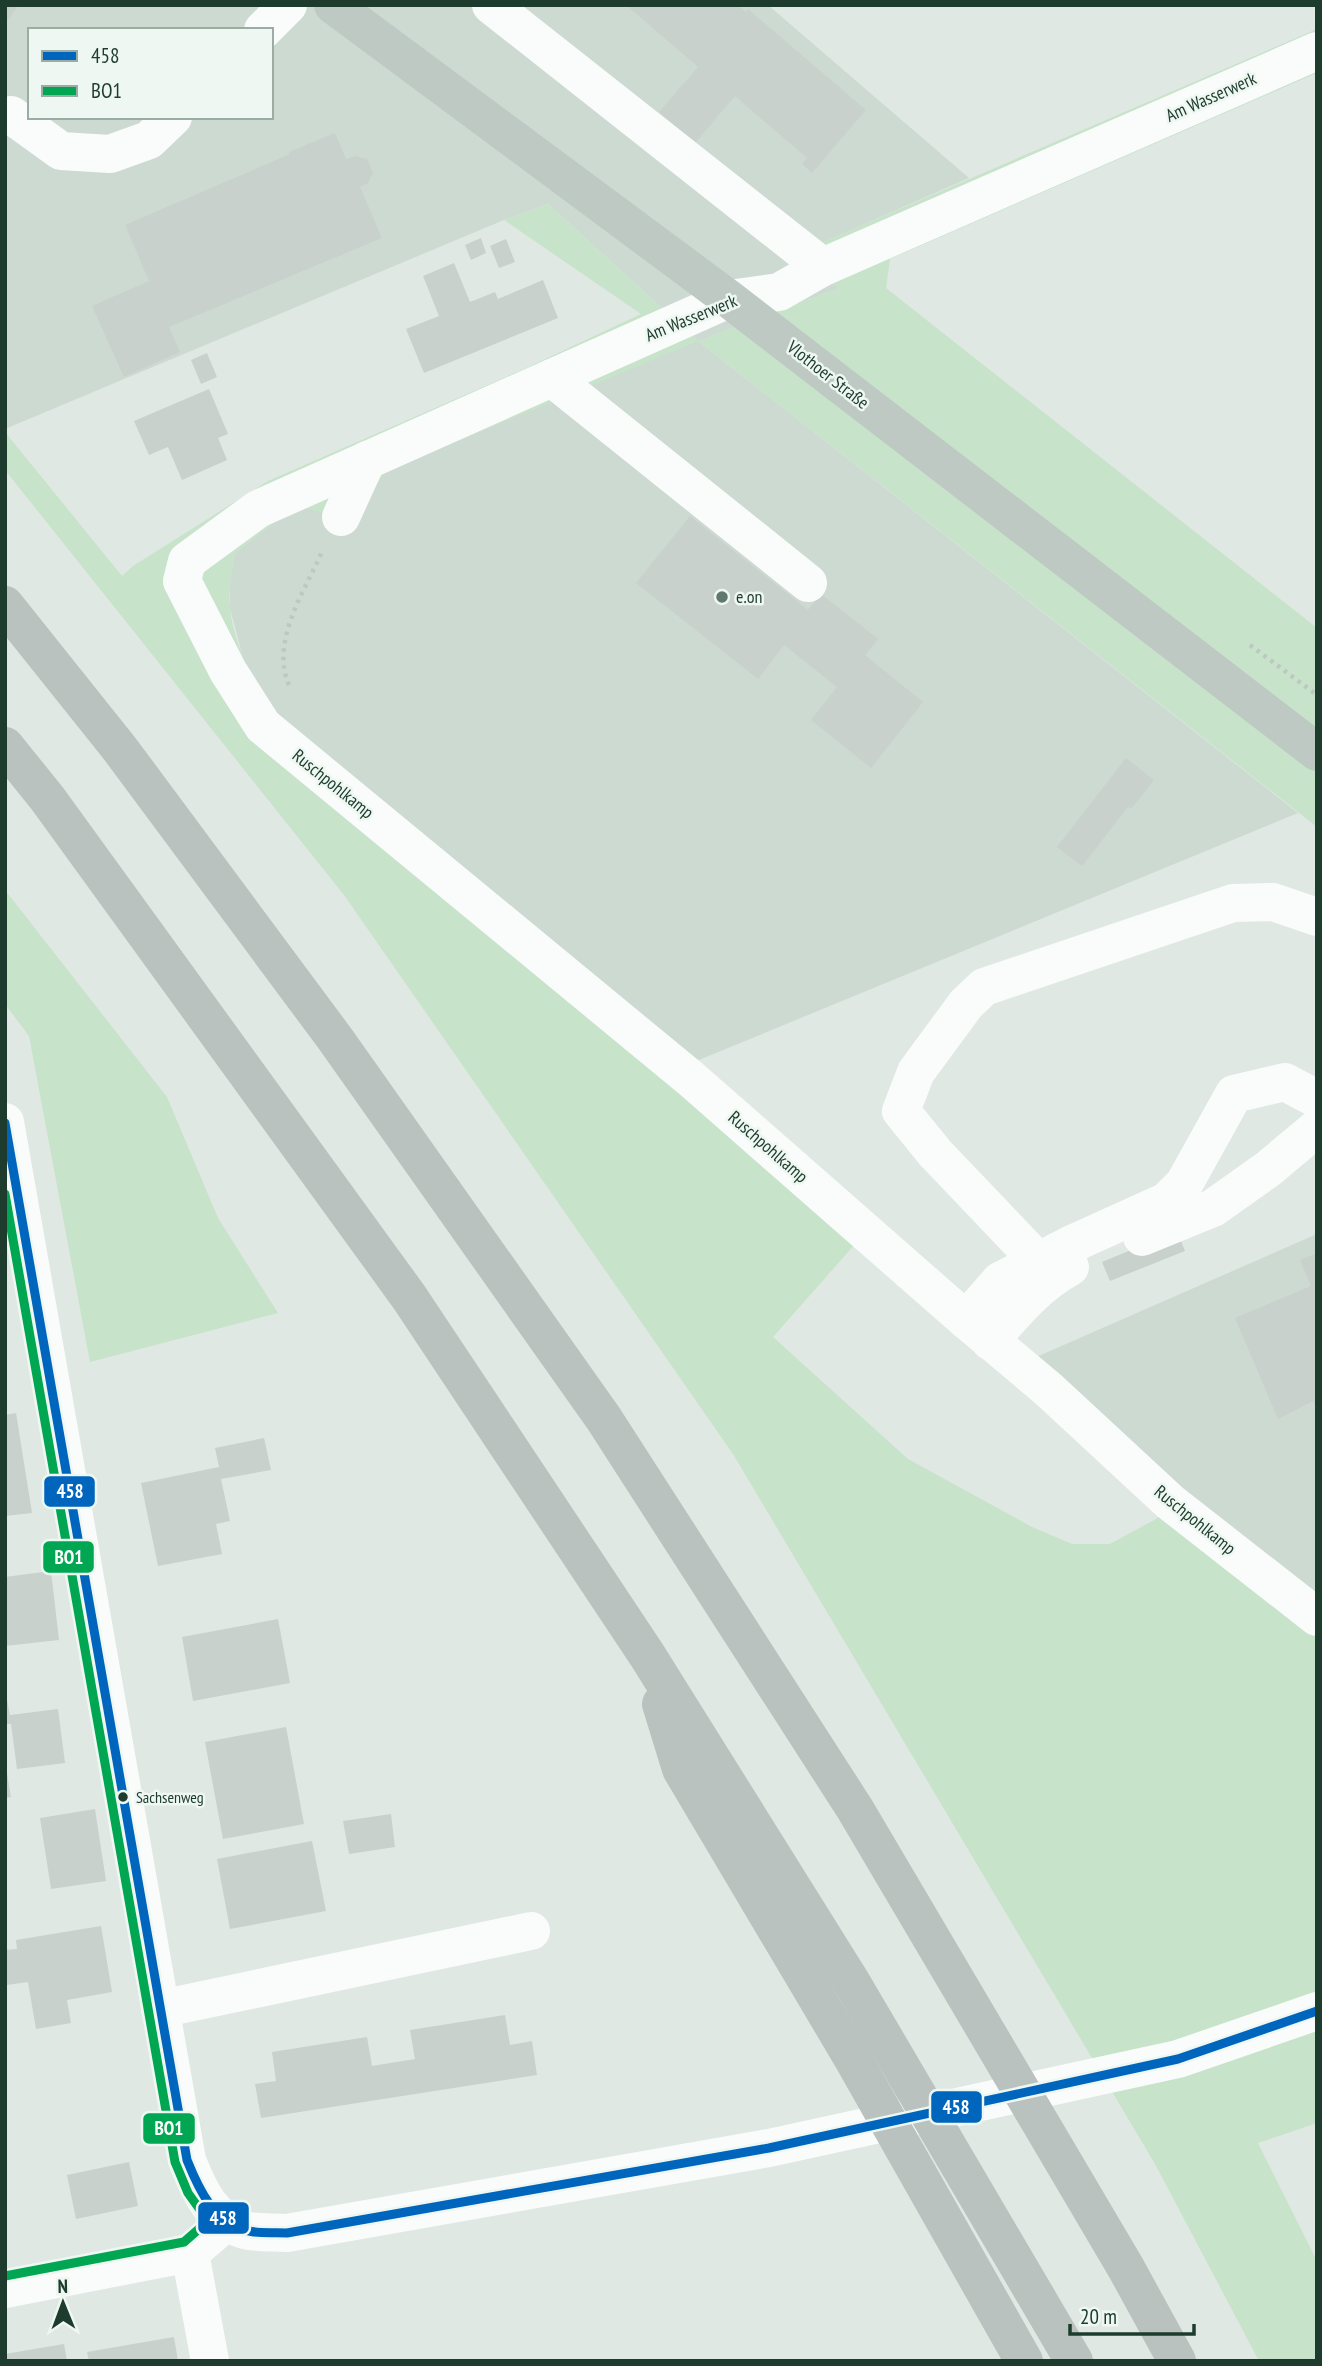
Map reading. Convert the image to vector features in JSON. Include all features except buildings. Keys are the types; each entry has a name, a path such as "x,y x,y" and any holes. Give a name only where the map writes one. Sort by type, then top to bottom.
{"highway":[{"path":"5,605 120,749 328,1029 604,1419 855,1809 1126,2268 1177,2361"},
{"path":"5,746 47,798 409,1297 647,1655 852,1983 1074,2361"},
{"path":"647,1655 681,1769 853,2059 1024,2361"}],"main road":[{"name":"Vlothoer Straße","path":"333,5 729,299 1317,752"}],"street":[{"path":"265,28 288,5"},
{"path":"491,5 823,267"},
{"name":"Am Wasserwerk","path":"228,671 182,581 187,561 258,509 729,299 779,292 823,267 1317,51"},
{"path":"11,115 61,151 110,154 149,140 171,119"},
{"path":"552,378 808,583"},
{"path":"341,517 367,460"},
{"name":"Ruschpohlkamp","path":"228,671 263,726 690,1078 1048,1389 1170,1502 1317,1618"},
{"path":"1043,1270 935,1153 901,1111 916,1072 966,1004 984,987 1233,903 1273,902 1317,917"},
{"path":"1043,1270 1167,1201 1184,1184 1234,1094 1285,1082 1317,1099"},
{"path":"5,1122 187,2160 209,2206 226,2222 249,2231 287,2233 769,2148 1178,2059 1317,2011"},
{"path":"978,1330 1000,1281 1083,1262 1213,1208 1268,1169 1317,1128"},
{"path":"1268,1169 1317,1157"},
{"path":"160,2009 531,1931"},
{"path":"5,2288 190,2253 226,2222"},
{"path":"190,2253 210,2361"}],"path":[{"path":"290,688 285,677 282,649 328,539 341,517"}],"shaded area":[{"path":"5,5 768,5 969,178 794,255 839,288 698,341 1298,813 694,1062 273,718 244,661 230,609 230,581 235,553 296,505 341,517 386,471 697,340 548,204 5,429"},
{"path":"1317,1234 1317,1603 1180,1499 1034,1358"}],"green space":[{"path":"1317,29 1317,73 890,259 886,288 1317,628 1317,827 698,341 839,288 793,255"},
{"path":"548,204 698,341 386,471 352,521 296,505 235,553 230,600 235,635 273,718 1180,1499 1317,1603 1317,2123 1258,2143 1317,2261 1317,2361 1259,2361 1155,2164 733,1454 344,895 5,470 5,432 122,576 133,566 268,481 522,370 641,314 504,220","holes":["864,1234 1169,1505 1156,1519 1110,1544 1072,1544 1032,1527 908,1459 773,1337"]},
{"path":"5,890 167,1097 218,1218 278,1313 90,1362 29,1036 5,1004"}],"transit line":[{"name":"458","path":"5,1123 187,2160 209,2204 226,2221 249,2231 287,2233 769,2148 1178,2059 1317,2011"},
{"name":"BO1","path":"5,1194 175,2162 188,2193 208,2221 184,2242 5,2276"}],"place":[{"name":"e.on","path":"722,597"},
{"name":"Sachsenweg","path":"123,1797"}]}
